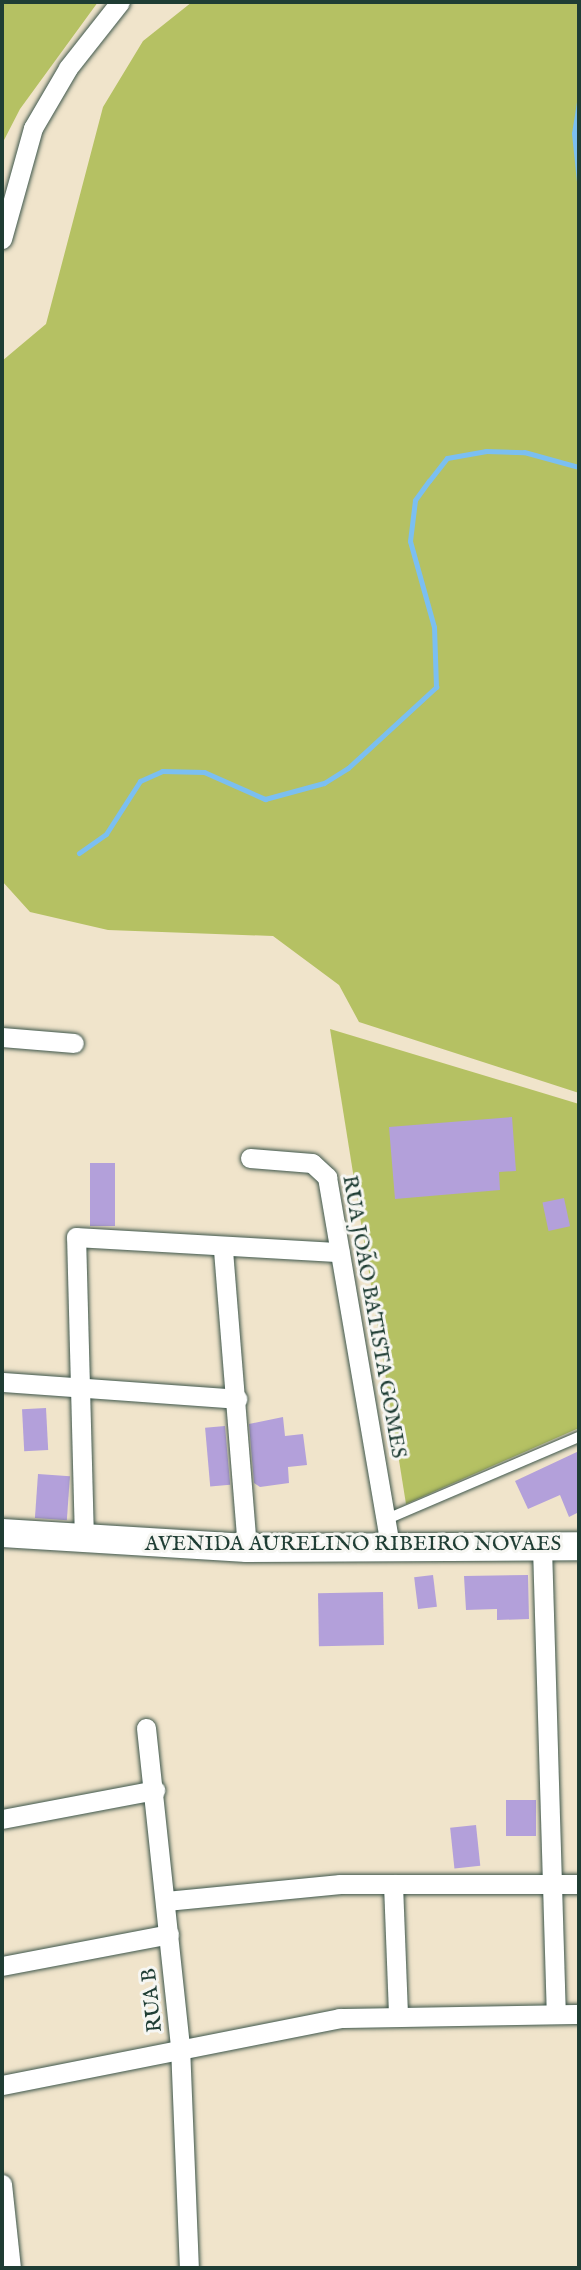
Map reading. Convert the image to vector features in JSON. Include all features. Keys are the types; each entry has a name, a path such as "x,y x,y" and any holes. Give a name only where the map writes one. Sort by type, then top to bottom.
{"street":[{"path":"2,239 33,128 68,68 121,2"},
{"path":"2,1037 74,1043"},
{"name":"RUA JOÃO BATISTA GOMES","path":"250,1158 313,1163 324,1172 387,1533"},
{"path":"84,1541 76,1236 223,1250 340,1252"},
{"path":"223,1250 247,1548"},
{"path":"2,1382 237,1399"},
{"name":"AVENIDA AURELINO RIBEIRO NOVAES","path":"2,1533 84,1541 247,1548 387,1533 542,1546 579,1546"},
{"path":"542,1546 555,2014"},
{"name":"RUA B","path":"146,1728 155,1790 180,2046 189,2268"},
{"path":"2,1819 155,1790"},
{"path":"393,1884 398,2014"},
{"path":"166,1901 393,1884 579,1884"},
{"path":"2,1966 169,1934"},
{"path":"2,2085 180,2046 339,2018 398,2014 579,2014"},
{"path":"2,2184 11,2268"}],"lane":[{"path":"387,1533 579,1437"}],"green space":[{"path":"2,2 98,2 20,109 2,144"},
{"path":"192,2 579,2 579,1093 359,1022 339,985 273,936 108,930 30,912 2,881 2,361 46,324 103,107 143,41"},
{"path":"330,1029 579,1104 579,1428 406,1504"}],"building":[{"path":"512,1117 516,1171 499,1172 500,1190 395,1199 389,1127"},
{"path":"90,1163 115,1163 115,1226 90,1226"},
{"path":"564,1198 570,1226 549,1231 542,1203"},
{"path":"46,1408 48,1450 24,1451 22,1409"},
{"path":"283,1417 285,1436 303,1434 307,1465 288,1467 289,1483 260,1487 254,1483 249,1424"},
{"path":"225,1426 230,1485 210,1487 205,1428"},
{"path":"579,1451 579,1512 569,1517 560,1495 528,1509 515,1481"},
{"path":"38,1474 70,1476 67,1520 35,1518"},
{"path":"433,1575 437,1607 418,1609 414,1577"},
{"path":"528,1575 529,1619 497,1620 497,1609 466,1610 464,1576"},
{"path":"383,1592 384,1645 319,1646 318,1593"},
{"path":"506,1800 536,1800 536,1836 506,1836"},
{"path":"476,1825 480,1866 454,1868 450,1828"}],"waterway":[{"path":"579,102 574,133 579,181"},
{"path":"79,853 106,834 140,781 162,771 204,772 265,799 324,783 348,768 436,687 434,627 410,541 415,500 429,481 447,458 486,451 524,452 579,467"}]}
